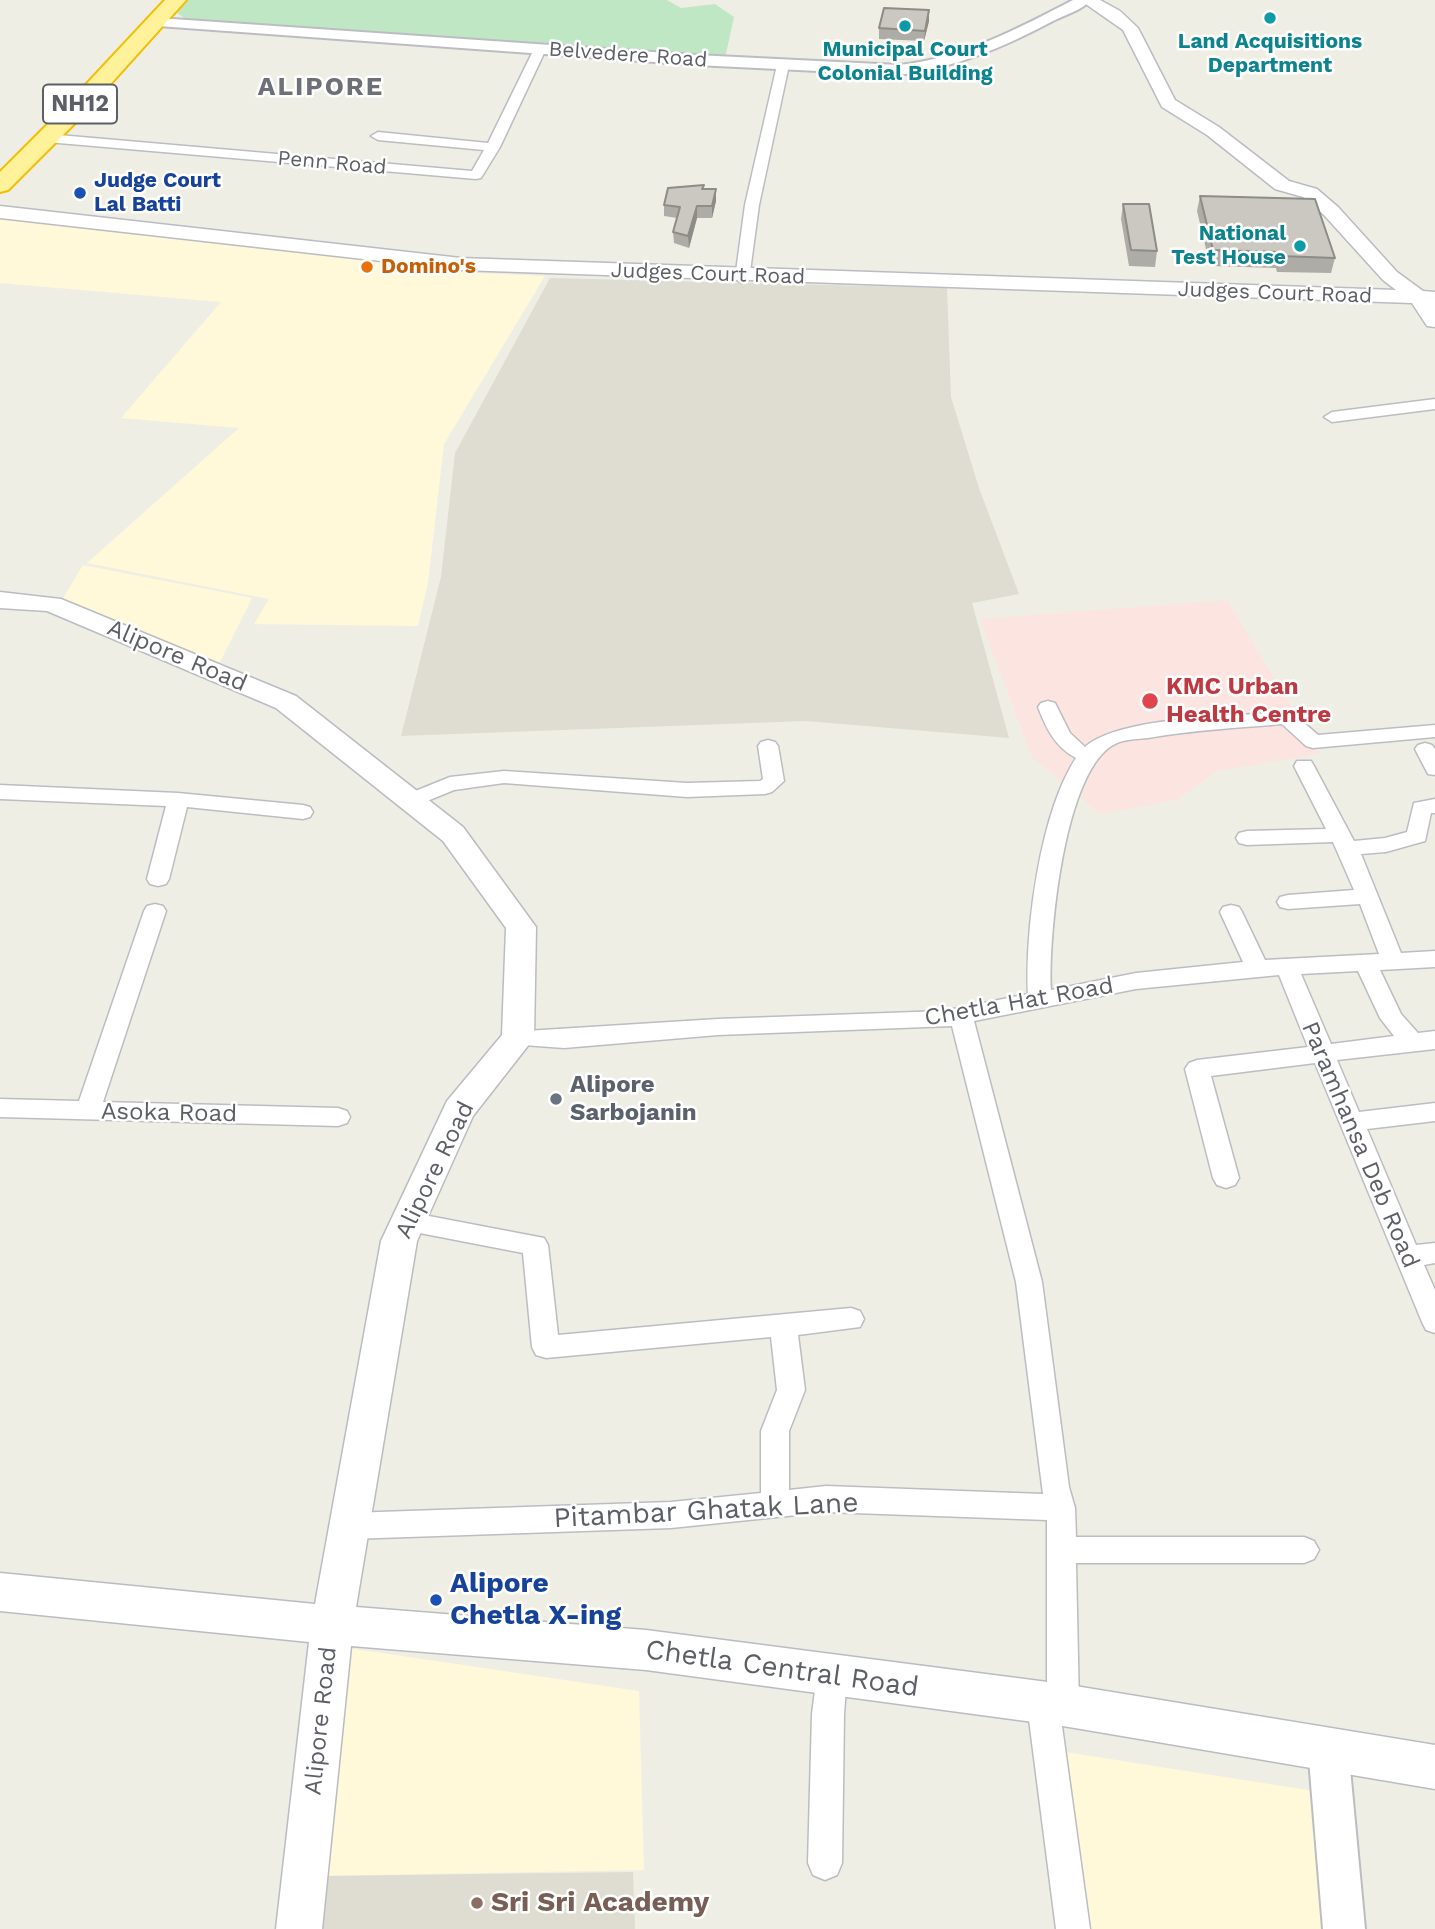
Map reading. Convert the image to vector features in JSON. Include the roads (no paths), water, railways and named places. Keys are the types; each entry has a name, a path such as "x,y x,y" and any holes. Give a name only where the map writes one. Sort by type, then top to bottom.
{"highway":[{"name":"NH12","path":"0,185 47,138 165,9"}],"main road":[{"path":"1089,1 1114,14 1130,29 1168,103 1213,131 1282,185 1310,193 1331,211 1390,276 1428,300 1435,321"},
{"name":"Judges Court Road","path":"0,212 461,264 742,277 1428,300"},
{"name":"Alipore Road","path":"0,600 52,604 286,702 453,834 521,927 518,1038 459,1110 398,1241 332,1625 299,1929"},
{"name":"Chetla Central Road","path":"0,1592 332,1625 646,1650 1053,1704 1328,1747 1435,1767"}],"street":[{"name":"Belvedere Road","path":"165,9 540,49 864,69 920,68 1026,31 1089,1"},
{"name":"Penn Road","path":"47,138 476,175 493,147 540,49"},
{"path":"742,277 752,205 783,65"},
{"path":"378,136 493,147"},
{"path":"1332,417 1435,404"},
{"path":"1048,707 1060,737 1073,750 1088,756"},
{"path":"1040,1001 1037,972 1042,920 1060,828 1082,765 1088,756 1110,738 1152,731 1287,718 1313,743 1435,730"},
{"path":"410,801 450,784 504,777 687,790 765,787 774,781 768,746"},
{"path":"1425,750 1435,769"},
{"path":"1304,765 1370,896 1393,961"},
{"path":"0,792 178,800 303,812"},
{"path":"158,879 178,800"},
{"path":"1247,838 1386,845 1417,836 1421,808 1435,806"},
{"path":"1288,902 1370,896"},
{"path":"88,1111 155,911"},
{"path":"1231,912 1257,968"},
{"name":"Chetla Hat Road","path":"518,1038 564,1039 718,1027 943,1019 1136,981 1257,968 1435,959"},
{"path":"1365,962 1392,1018 1424,1042"},
{"name":"Paramhansa Deb Road","path":"1286,967 1435,1322"},
{"path":"961,1016 1029,1282 1055,1487 1061,1508 1062,1550 1053,1704 1060,1819 1073,1929"},
{"path":"1227,1178 1198,1069 1424,1042"},
{"name":"Asoka Road","path":"0,1108 338,1117"},
{"path":"1351,1122 1435,1112"},
{"path":"408,1222 535,1245 546,1347 851,1319"},
{"path":"1406,1256 1435,1253"},
{"path":"775,1504 775,1432 791,1390 783,1326"},
{"name":"Pitambar Ghatak Lane","path":"350,1526 671,1515 826,1499 1061,1508"},
{"path":"1062,1550 1304,1550"},
{"path":"825,1863 828,1714 832,1675"},
{"path":"1328,1747 1344,1929"}],"place":[{"name":"Land Acquisitions Department","path":"1270,18"},
{"name":"Municipal Court Colonial Building","path":"905,26"},
{"name":"Judge Court Lal Batti","path":"80,193"},
{"name":"National Test House","path":"1300,246"},
{"name":"Domino's","path":"367,267"},
{"name":"KMC Urban Health Centre","path":"1150,701"},
{"name":"Alipore Sarbojanin","path":"556,1099"},
{"name":"Alipore Chetla X-ing","path":"436,1600"},
{"name":"Sri Sri Academy","path":"477,1903"}],"district":[{"name":"ALIPORE","path":"321,87"}]}
